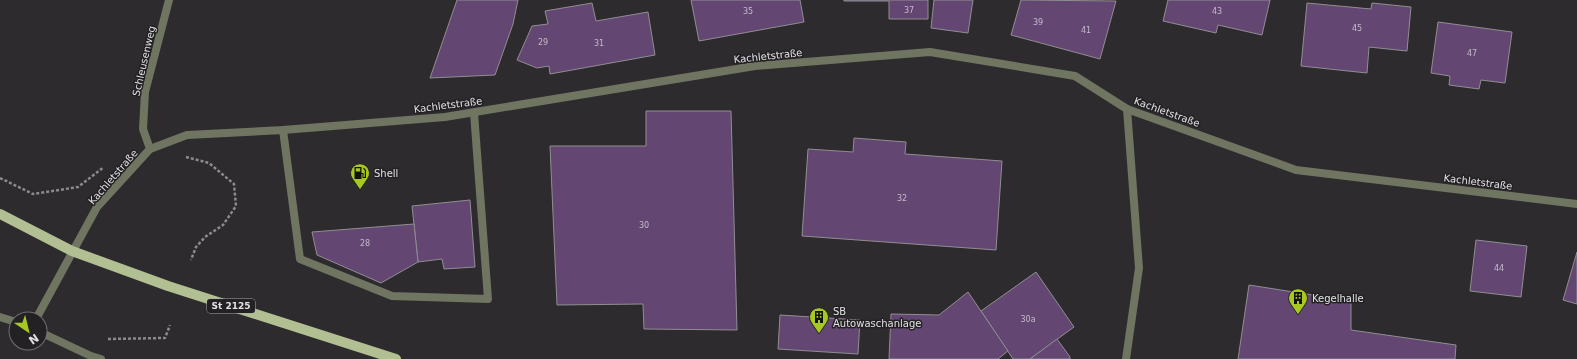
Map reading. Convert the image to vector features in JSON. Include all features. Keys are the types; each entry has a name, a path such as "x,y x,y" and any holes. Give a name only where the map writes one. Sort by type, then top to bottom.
{"main road":[{"name":"St 2125","path":"0,214 72,251 168,286 396,359"}],"street":[{"name":"Schleusenweg","path":"150,149 143,129 145,92 169,0"},
{"name":"Kachletstraße","path":"40,311 97,207 150,149 186,135 283,130 445,117 754,66 930,52 1075,76 1127,109 1296,170 1577,204"},
{"path":"1126,359 1139,268 1127,109"},
{"path":"283,130 300,258 392,296 488,299 474,113"},
{"path":"48,336 91,356 101,359"}],"path":[{"path":"150,149 209,163 234,184 236,206 223,226 205,237 196,247 191,260"},
{"path":"0,178 33,194 78,186 109,163"},
{"path":"91,356 98,339 165,338 170,325"}],"building":[{"path":"457,0 518,0 513,24 495,75 430,78"},
{"path":"691,0 800,0 804,22 699,41"},
{"path":"844,0 928,0 928,19 889,19 889,1"},
{"path":"934,0 973,0 968,33 931,28"},
{"path":"1021,0 1116,1 1100,59 1011,35"},
{"path":"1168,0 1270,0 1262,35 1218,25 1216,33 1163,21"},
{"path":"592,3 596,21 648,12 655,55 550,74 549,66 537,68 517,60 532,26 548,24 545,11"},
{"path":"1307,3 1371,9 1372,3 1411,7 1407,51 1369,47 1367,73 1301,66"},
{"path":"1438,22 1512,32 1505,83 1481,80 1479,89 1449,85 1450,76 1431,73"},
{"path":"646,111 731,111 737,330 644,329 643,304 557,305 550,146 646,146"},
{"path":"854,138 906,142 905,154 1002,161 996,250 802,236 808,149 853,152"},
{"path":"470,200 475,267 444,269 442,259 418,262 412,206"},
{"path":"414,224 418,262 381,283 317,255 312,232"},
{"path":"1476,240 1527,246 1521,297 1470,291"},
{"path":"1577,252 1577,304 1563,300"},
{"path":"1036,272 1074,327 1030,359 1013,359 981,311"},
{"name":"Kegelhalle","path":"1249,285 1351,301 1351,330 1456,345 1455,359 1238,359"},
{"path":"968,292 1008,351 998,359 889,359 891,314 939,315"},
{"name":"SB Autowaschanlage","path":"780,315 860,320 858,354 778,349"},
{"path":"1057,339 1070,359 1030,359"}],"place":[{"name":"Shell","path":"360,190"},
{"name":"Kegelhalle","path":"1298,315"},
{"name":"SB Autowaschanlage","path":"819,334"}]}
